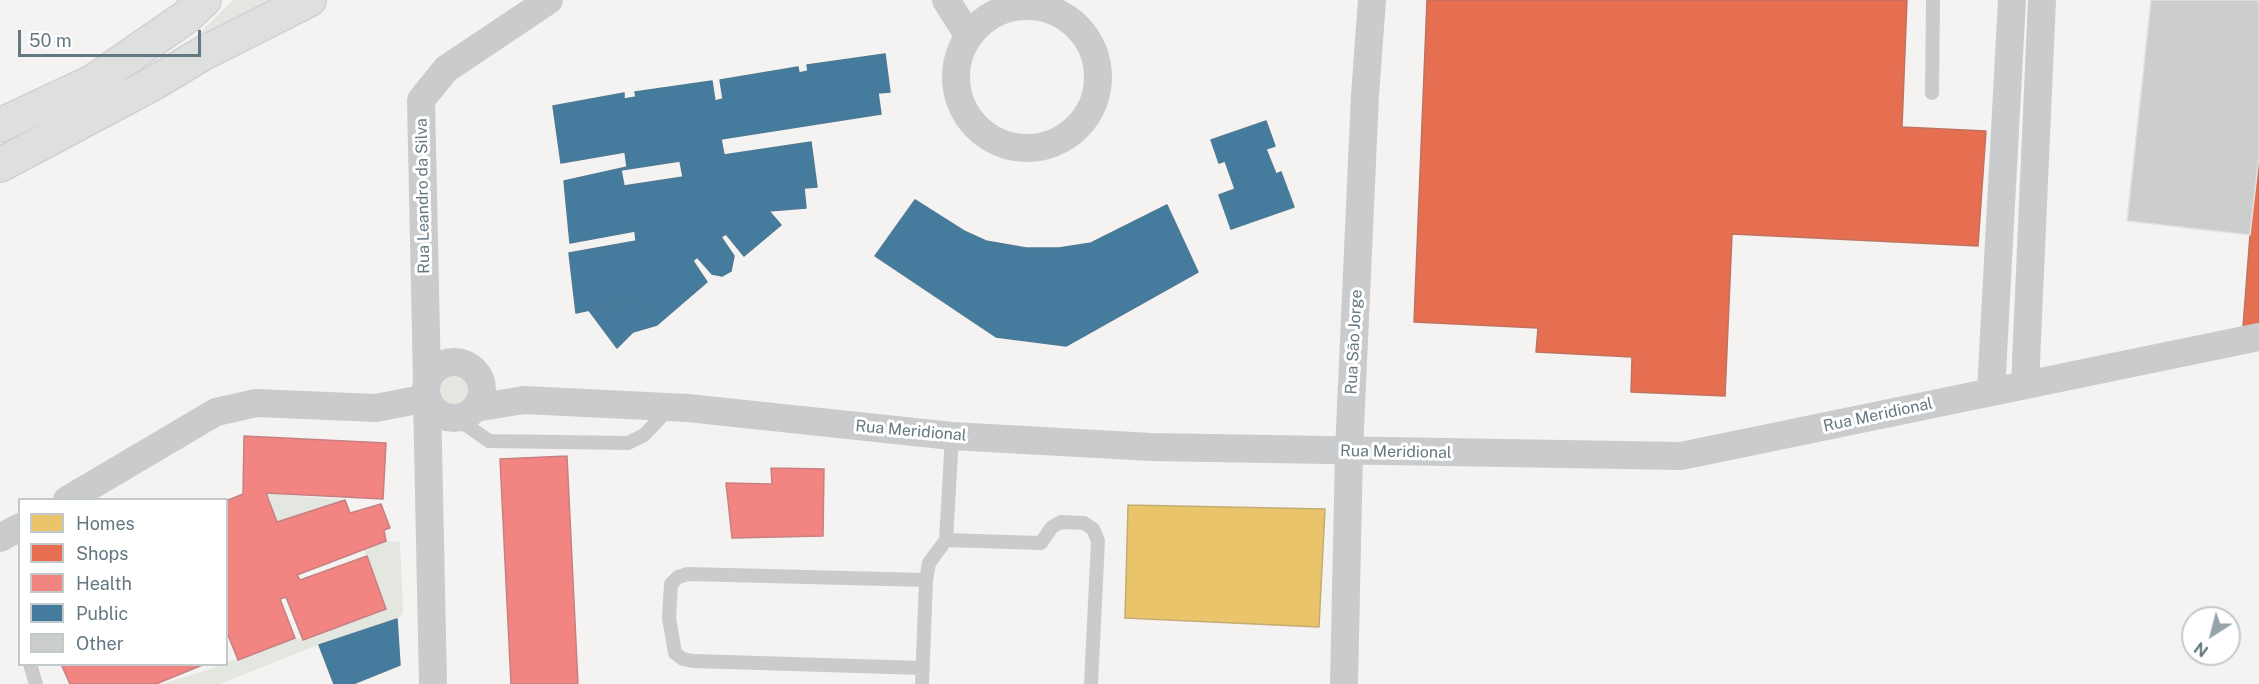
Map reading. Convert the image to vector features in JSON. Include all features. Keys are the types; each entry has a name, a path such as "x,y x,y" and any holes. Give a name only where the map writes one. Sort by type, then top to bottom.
{"main road":[{"path":"0,126 92,82 186,17 204,0"},
{"path":"0,165 154,83 202,54 309,0"}],"street":[{"name":"Rua Leandro da Silva","path":"433,684 424,332 422,100 446,69 549,0"},
{"path":"945,0 968,35"},
{"name":"Rua São Jorge","path":"1344,684 1349,451 1365,95 1372,0"},
{"path":"1990,391 2012,0"},
{"path":"2025,385 2042,0"},
{"path":"1034,6 1056,12 1074,23 1089,41 1097,62 1098,85 1093,106 1080,125 1064,139 1043,147 1027,149 998,143 979,130 965,113 957,92 956,70 961,48 968,35 991,15 1012,7 1034,6"},
{"path":"424,332 446,356 468,366 524,400"},
{"name":"Rua Meridional","path":"465,413 524,400 671,407 952,436 1174,448 1681,456 2259,337"},
{"path":"441,364 468,366 482,384 480,401 465,413 437,412 427,390 434,369 441,364"},
{"path":"70,498 216,412 256,403 376,408 427,390"},
{"path":"0,538 18,528"}],"lane":[{"path":"1932,93 1933,0"},
{"path":"465,413 489,441 628,443 644,435 671,407"},
{"path":"922,684 926,580 929,563 946,540 952,436"},
{"path":"946,540 1041,543 1052,527 1061,522 1084,523 1093,529 1098,541 1091,684"},
{"path":"923,668 693,661 683,659 675,653 669,618 671,584 678,577 688,574 926,580"},
{"path":"31,666 36,684"}],"shaded area":[{"path":"233,0 273,0 169,63"},
{"path":"455,363 474,371 481,384 481,393 463,415 450,416 437,411 440,366"},
{"path":"266,493 345,500 277,522"},
{"path":"386,541 400,542 403,612 400,617 310,648 220,684 163,684 220,666 228,666 228,662 295,638 303,640 386,609 364,550"}],"building: Homes":[{"path":"1128,505 1325,509 1319,627 1125,618"}],"building: Shops":[{"path":"1427,0 1907,0 1902,127 1986,131 1978,246 1732,234 1725,396 1631,392 1632,357 1536,352 1538,328 1414,322"},
{"path":"2259,156 2259,324 2243,327 2250,235"}],"building: Health":[{"path":"244,436 386,443 383,499 266,493 277,522 345,500 350,513 381,504 390,528 384,530 386,541 297,575 300,580 367,556 386,609 303,640 286,597 280,599 295,638 238,660 228,635 228,500 243,494"},
{"path":"567,456 578,684 511,684 500,459"},
{"path":"771,468 824,469 823,536 732,538 726,483 772,484"},
{"path":"62,666 200,666 156,684 70,684"}],"building: Public":[{"path":"885,54 890,92 878,93 881,114 721,139 724,155 811,142 817,187 804,188 806,208 769,211 781,225 744,256 726,234 721,237 734,256 731,271 722,276 712,274 697,257 693,261 707,282 657,325 636,300 576,313 569,253 636,241 635,231 570,243 564,181 627,167 625,152 561,163 553,106 624,93 624,99 636,97 635,92 712,81 715,101 723,99 720,80 798,67 799,73 808,71 807,65","holes":["680,161 683,177 624,186 621,170"]},
{"path":"1266,121 1275,146 1266,149 1276,174 1281,172 1294,207 1231,229 1219,195 1235,189 1225,161 1219,163 1211,140"},
{"path":"915,200 964,231 986,241 1026,248 1059,248 1091,243 1167,205 1198,272 1066,346 996,337 875,256"},
{"path":"636,300 657,325 633,332 617,348 588,309"},
{"path":"397,619 400,665 353,684 334,684 319,645"}],"building: Other":[{"path":"2151,0 2259,0 2259,156 2250,235 2127,221"}]}
